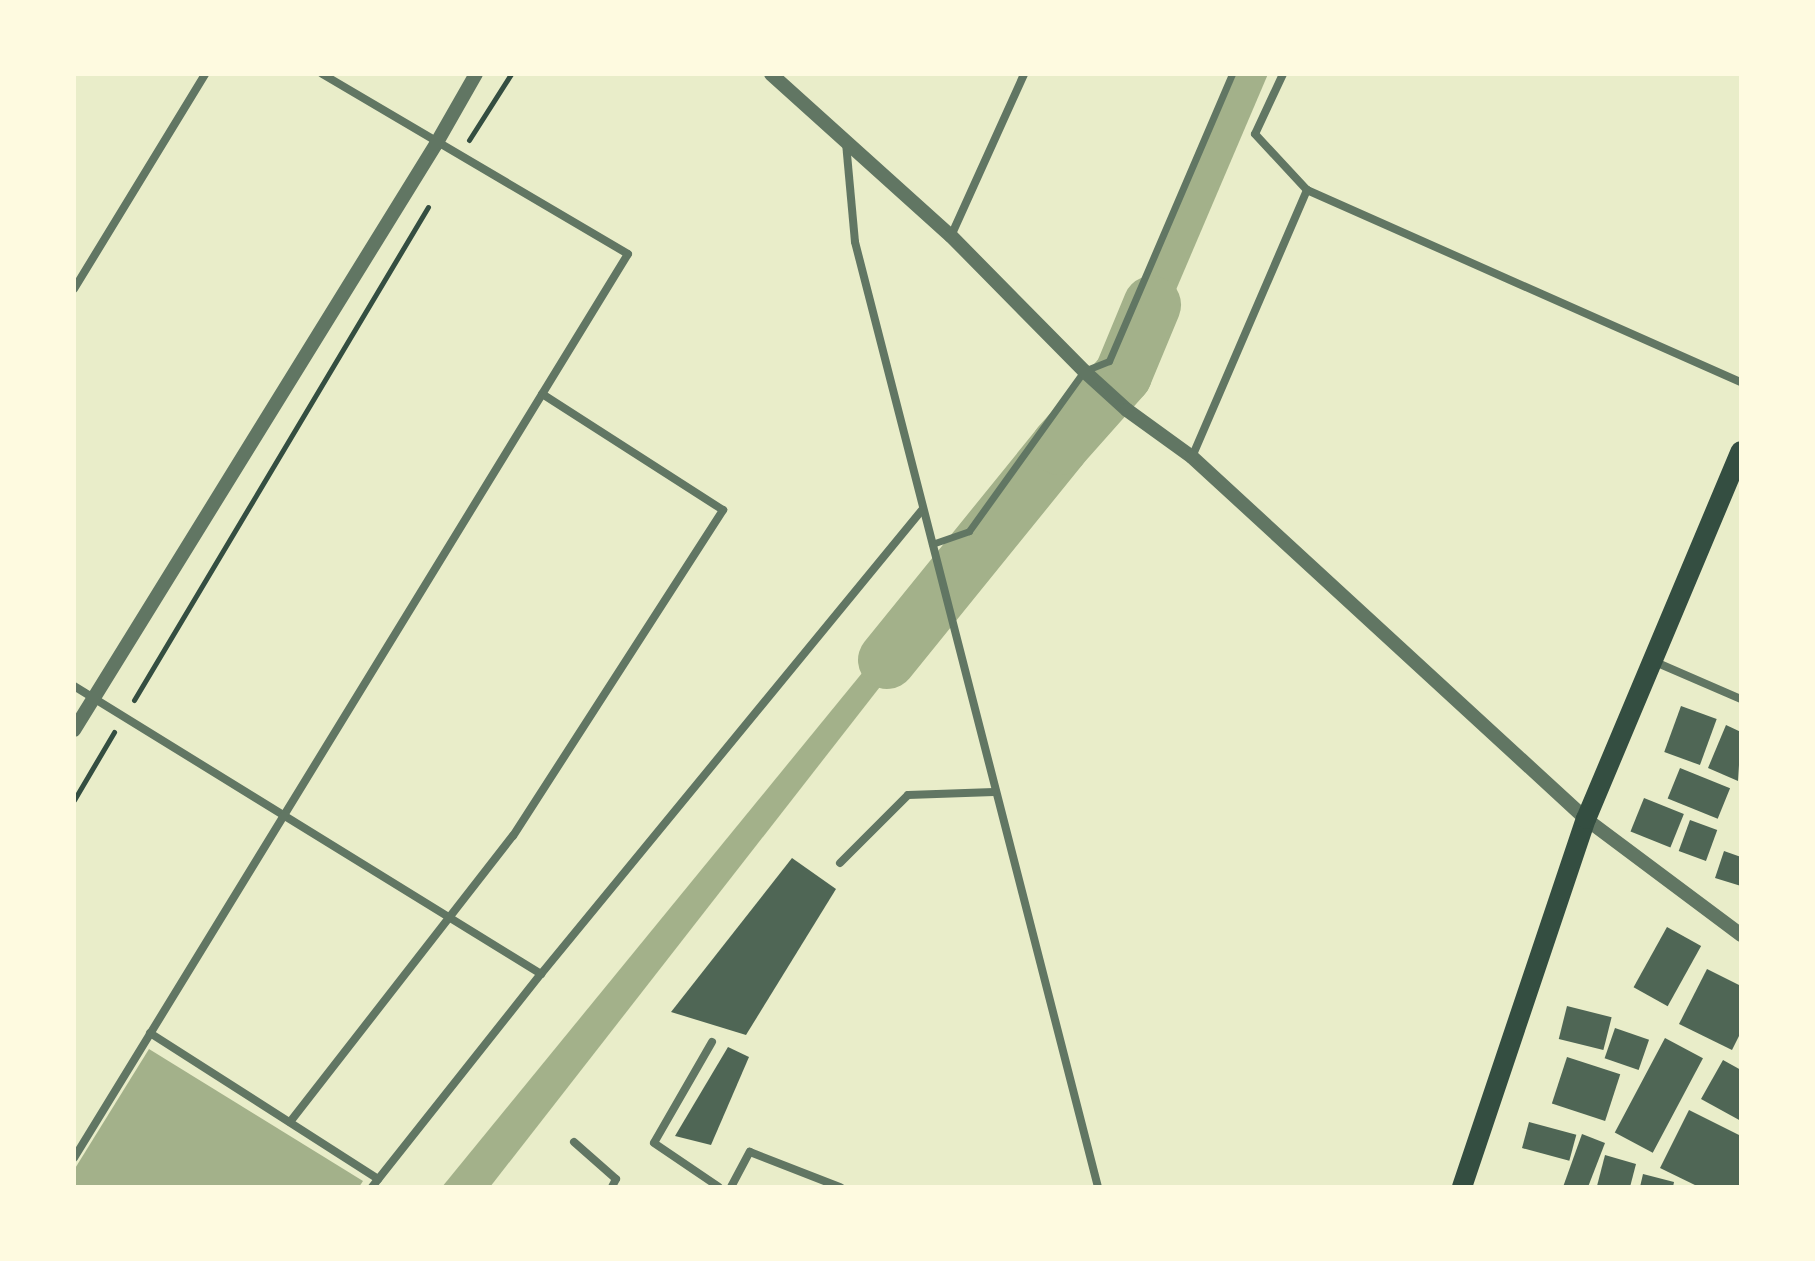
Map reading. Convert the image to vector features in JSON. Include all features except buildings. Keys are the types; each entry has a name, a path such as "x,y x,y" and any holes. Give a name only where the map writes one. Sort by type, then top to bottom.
{"main road":[{"path":"1462,1187 1586,819 1741,451"}],"street":[{"path":"74,289 205,74"},
{"path":"74,1158 628,254 436,144 322,74"},
{"path":"74,730 436,144 476,74"},
{"path":"771,74 951,236 1084,371 1127,410 1192,457 1586,819 1741,935"},
{"path":"951,236 1024,74"},
{"path":"932,544 969,531 1084,371 1109,361 1232,74"},
{"path":"1283,74 1255,134 1307,190 1741,382"},
{"path":"846,142 855,242 1098,1187"},
{"path":"1192,457 1307,190"},
{"path":"290,1122 513,836 723,510 542,394"},
{"path":"372,1187 541,974 922,510"},
{"path":"1652,661 1741,699"},
{"path":"74,686 541,974"},
{"path":"840,863 908,795 994,792"},
{"path":"150,1033 378,1179"},
{"path":"712,1042 654,1143 719,1187"},
{"path":"574,1142 616,1179 612,1187"},
{"path":"731,1187 750,1152 838,1187"}],"path":[{"path":"458,156 511,74"},
{"path":"74,800 433,197"}],"shaded area":[{"path":"1236,74 1268,74 1135,386 1107,369"},
{"path":"1087,393 1110,407 971,588 962,551"},
{"path":"934,585 936,615 490,1187 442,1187"},
{"path":"149,1049 363,1181 359,1187 74,1187 74,1170"}],"waterway":[{"path":"887,660 1060,446 1123,375 1152,305"}]}
